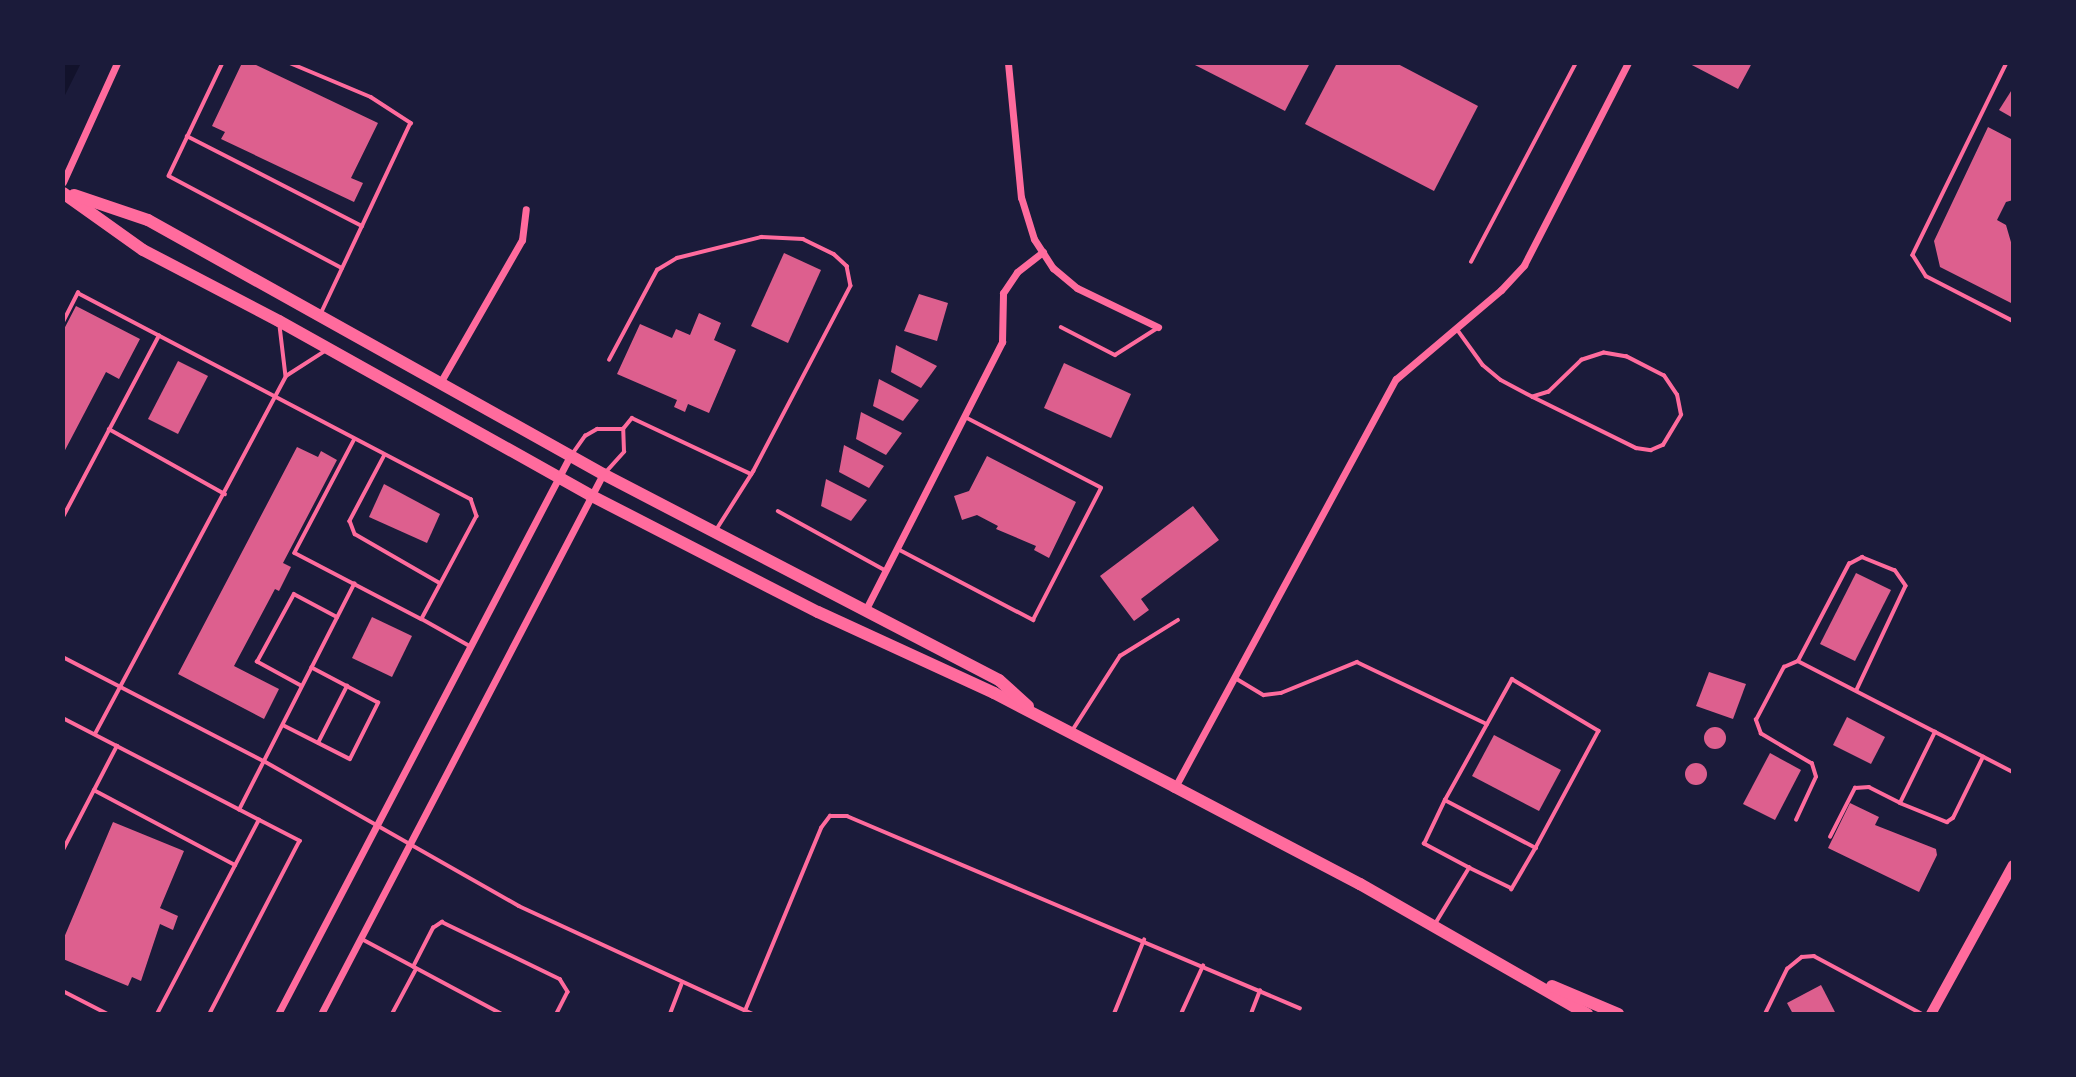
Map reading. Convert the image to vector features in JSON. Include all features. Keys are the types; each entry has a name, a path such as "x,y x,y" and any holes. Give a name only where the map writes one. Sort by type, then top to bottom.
{"main road":[{"path":"63,192 148,220 603,474 999,680 1041,717"},
{"path":"63,192 143,250 279,321 590,495 818,612 1041,717 1434,926 1587,1014"},
{"path":"1931,1014 2013,865"},
{"path":"1513,971 1618,1014"}],"street":[{"path":"63,181 117,63"},
{"path":"1008,63 1021,197 1042,252 1077,288 1158,327"},
{"path":"1175,787 1237,679 1396,379 1524,265 1628,63"},
{"path":"440,383 522,240 526,209"},
{"path":"866,609 966,418 1002,342 1003,293 1017,272 1042,252"},
{"path":"278,1014 472,648 570,456"},
{"path":"321,1014 603,474"}],"lane":[{"path":"223,63 169,176 342,268"},
{"path":"290,63 371,97 411,123 320,316"},
{"path":"1471,261 1576,63"},
{"path":"2007,63 1913,256 1926,276 2013,321"},
{"path":"187,136 362,226"},
{"path":"609,360 657,270 677,258 761,237 803,239 834,254 847,267 851,286 751,474 715,533"},
{"path":"63,322 78,293 475,503 477,516 422,619"},
{"path":"279,321 286,376"},
{"path":"1061,327 1115,355 1158,327"},
{"path":"1456,327 1483,365 1533,397 1636,448 1651,450 1663,444 1681,415 1677,395 1664,376 1627,357 1604,353 1582,360 1549,392 1533,397"},
{"path":"63,517 159,336"},
{"path":"95,734 286,376 329,349"},
{"path":"603,474 624,453 623,429 632,418 751,474"},
{"path":"898,549 1033,620 1101,488 966,418"},
{"path":"109,429 225,494"},
{"path":"570,456 585,436 597,429 623,429"},
{"path":"355,439 295,553 472,648"},
{"path":"385,455 350,522 355,534 441,583"},
{"path":"778,511 887,571"},
{"path":"1796,820 1816,777 1812,764 1761,734 1756,720 1784,667 1798,661 1849,564 1870,558 1895,570 1904,581 1905,592 1857,690"},
{"path":"239,810 354,584"},
{"path":"302,687 257,662 294,594 337,617"},
{"path":"1071,733 1120,656 1178,620"},
{"path":"63,657 264,761 519,906 681,985 752,1014"},
{"path":"1798,661 2013,772"},
{"path":"1237,679 1264,695 1298,687 1357,662 1487,724"},
{"path":"283,724 350,760 378,703 312,668"},
{"path":"1512,679 1599,732 1512,890 1424,844 1487,724 1512,679"},
{"path":"318,743 346,686"},
{"path":"63,718 300,841 210,1014"},
{"path":"1900,803 1935,732"},
{"path":"63,850 117,746"},
{"path":"1830,837 1855,788 1869,787 1940,821 1953,818 1983,757"},
{"path":"94,790 236,865"},
{"path":"1445,800 1536,848"},
{"path":"745,1011 821,828 830,816 847,816 1300,1008"},
{"path":"157,1014 259,820"},
{"path":"1434,926 1469,868"},
{"path":"392,1014 433,929 442,922 560,979 568,992 557,1014"},
{"path":"360,938 502,1014"},
{"path":"1114,1014 1144,940"},
{"path":"1765,1014 1787,969 1802,957 1814,956 1922,1014"},
{"path":"1181,1014 1203,966"},
{"path":"670,1014 681,985"},
{"path":"63,991 108,1014"},
{"path":"1251,1014 1260,991"}],"shaded area":[{"path":"63,63 81,63 63,99"}],"building":[{"path":"242,63 252,63 378,123 351,178 363,183 354,202 221,139 225,132 212,126"},
{"path":"1191,63 1310,63 1285,111"},
{"path":"1337,63 1396,63 1478,106 1434,191 1305,124"},
{"path":"1688,63 1752,63 1738,89"},
{"path":"2013,88 2013,118 1999,110"},
{"path":"1988,127 2013,140 2013,200 2006,202 1997,220 2006,225 2013,249 2013,304 1940,267 1934,241"},
{"path":"784,253 821,270 788,343 751,326"},
{"path":"919,294 948,303 937,341 904,331"},
{"path":"76,306 140,339 119,379 106,372 63,454 63,331"},
{"path":"699,313 721,323 714,340 736,350 709,413 688,404 685,412 674,407 677,400 617,374 640,324 672,338 676,329 690,335"},
{"path":"896,345 937,366 921,388 891,372"},
{"path":"178,361 208,376 178,434 148,419"},
{"path":"1064,363 1131,394 1111,438 1044,408"},
{"path":"879,379 919,400 903,421 873,406"},
{"path":"861,412 902,433 886,455 856,439"},
{"path":"844,445 884,466 869,488 839,472"},
{"path":"297,447 318,457 321,451 337,460 283,563 291,567 279,591 275,589 234,666 279,689 264,719 178,674"},
{"path":"987,456 1076,502 1049,558 1034,550 1036,546 996,529 998,526 977,515 962,520 954,496 969,491"},
{"path":"826,479 867,500 851,521 821,506"},
{"path":"384,484 440,514 427,543 369,517"},
{"path":"1193,506 1219,540 1141,599 1149,610 1134,621 1100,576"},
{"path":"1856,573 1891,590 1855,661 1820,644"},
{"path":"372,617 412,636 392,677 352,658"},
{"path":"1709,672 1746,684 1733,719 1696,706"},
{"path":"1847,717 1885,737 1871,764 1833,745"},
{"path":"1715,727 1723,730 1726,738 1723,746 1715,749 1707,746 1704,738 1707,730"},
{"path":"1494,735 1561,770 1539,811 1472,776"},
{"path":"1770,753 1801,770 1775,820 1743,804"},
{"path":"1696,763 1704,766 1707,774 1704,782 1696,785 1688,782 1685,774 1688,766"},
{"path":"1850,803 1879,817 1875,825 1936,849 1937,855 1919,892 1828,848"},
{"path":"113,822 184,851 160,908 178,916 173,930 160,924 141,981 132,977 128,986 63,959 63,940"},
{"path":"1821,985 1836,1014 1793,1014 1787,1003"}]}
